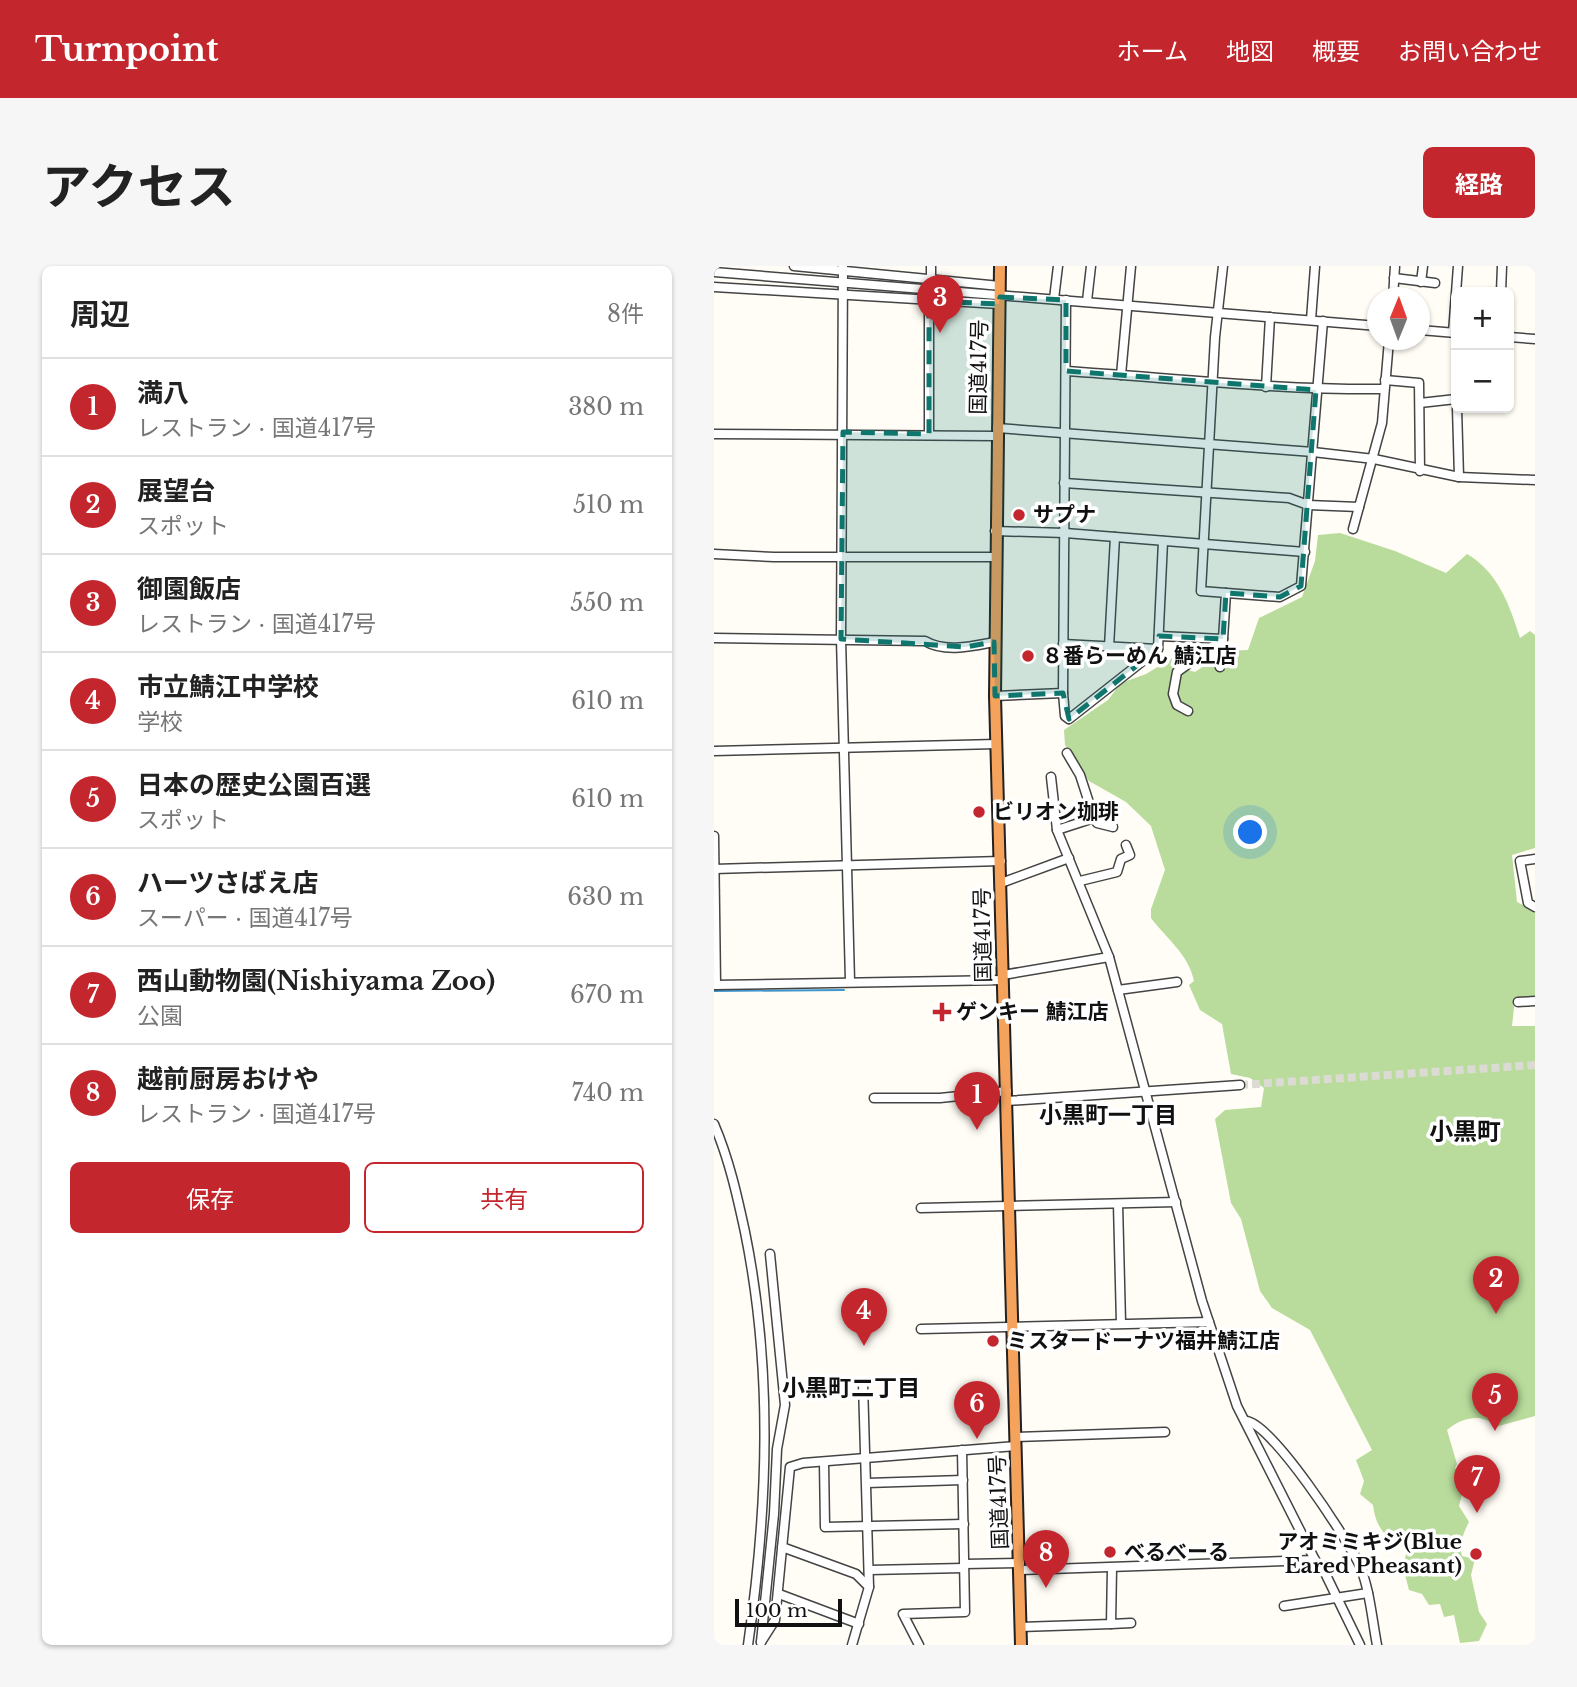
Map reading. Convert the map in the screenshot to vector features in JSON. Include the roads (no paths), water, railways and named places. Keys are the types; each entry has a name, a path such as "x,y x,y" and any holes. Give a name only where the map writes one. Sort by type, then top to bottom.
{"highway":[{"name":"国道417号","path":"1000,266 995,696 1021,1645"}],"street":[{"path":"794,266 931,280 1000,296"},
{"path":"931,266 931,280"},
{"path":"1054,299 1058,266"},
{"path":"1087,301 1091,266"},
{"path":"1121,375 1131,266"},
{"path":"1223,266 1212,384 1201,591 1280,597 1301,586 1323,321"},
{"path":"1311,320 1315,266"},
{"path":"1394,287 1395,266"},
{"path":"1422,282 1423,266"},
{"path":"1457,287 1458,266"},
{"path":"1502,266 1502,287"},
{"path":"843,269 841,639 850,981"},
{"path":"714,272 929,301 1000,296"},
{"path":"1394,278 1435,283"},
{"path":"714,287 843,288 1054,299 1367,325"},
{"path":"1066,300 1063,693 1065,716 1069,719 1158,649 1163,541"},
{"path":"929,301 929,434"},
{"path":"1266,387 1270,317"},
{"path":"1430,331 1451,333"},
{"path":"1514,337 1535,339"},
{"path":"1353,529 1374,459 1388,350"},
{"path":"1066,371 1316,390 1419,383 1420,471"},
{"path":"1420,403 1451,400"},
{"path":"1457,413 1459,477"},
{"path":"714,433 1066,432 1313,452 1374,459 1420,471 1459,477 1535,480"},
{"path":"1064,483 1289,498 1308,505 1359,507"},
{"path":"995,531 1065,533 1305,552"},
{"path":"1109,647 1115,537"},
{"path":"714,554 996,557"},
{"path":"1220,667 1226,593"},
{"path":"1159,636 1223,639"},
{"path":"714,638 925,641 934,646 965,647 995,642"},
{"path":"1188,711 1177,705 1173,694 1177,672 1223,639"},
{"path":"1063,644 1158,649"},
{"path":"995,696 1063,693"},
{"path":"714,751 997,744"},
{"path":"1067,752 1080,775 1097,823 1113,827"},
{"path":"1051,777 1057,830 1109,957 1143,1092 1209,1322 1237,1406 1360,1645"},
{"path":"1057,830 1094,818"},
{"path":"714,836 715,985 1003,977 1109,957"},
{"path":"1080,881 1117,872 1121,859 1130,855 1126,845"},
{"path":"1001,883 1069,858"},
{"path":"1535,859 1520,861 1528,903 1535,906"},
{"path":"714,869 1001,861"},
{"path":"1118,990 1177,982"},
{"path":"1518,1002 1535,1001"},
{"path":"874,1098 1143,1092 1240,1085"},
{"path":"714,1124 730,1169 749,1252 765,1390 767,1429 764,1489 748,1645"},
{"path":"921,1208 1176,1202"},
{"path":"1118,1204 1121,1323"},
{"path":"761,1643 769,1580 777,1449 785,1405 770,1254"},
{"path":"921,1329 1209,1322"},
{"path":"852,1645 869,1587 863,1384"},
{"path":"1246,1421 1254,1421 1275,1440 1344,1535 1360,1568 1368,1593 1377,1645"},
{"path":"761,1643 775,1620 790,1467 803,1462 962,1450 1016,1441 1165,1432"},
{"path":"919,1645 903,1614 965,1612 962,1450"},
{"path":"824,1462 825,1527 964,1524"},
{"path":"867,1483 963,1480"},
{"path":"782,1547 856,1574 869,1587"},
{"path":"869,1570 964,1566 1112,1568 1315,1560"},
{"path":"1111,1624 1112,1568"},
{"path":"1284,1606 1368,1593"},
{"path":"779,1594 859,1624"},
{"path":"1020,1627 1131,1623"}],"waterway":[{"path":"714,991 844,990"}],"tunnel":[{"path":"1240,1085 1535,1065"}],"place":[{"name":"御園飯店","path":"940,333"},
{"name":"サプナ","path":"1019,515"},
{"name":"８番らーめん 鯖江店","path":"1028,656"},
{"name":"ビリオン珈琲","path":"979,812"},
{"name":"ゲンキー 鯖江店","path":"942,1012"},
{"name":"満八","path":"977,1130"},
{"name":"展望台","path":"1496,1314"},
{"name":"ミスタードーナツ福井鯖江店","path":"993,1341"},
{"name":"市立鯖江中学校","path":"864,1346"},
{"name":"日本の歴史公園百選","path":"1495,1431"},
{"name":"ハーツさばえ店","path":"977,1439"},
{"name":"西山動物園(Nishiyama Zoo)","path":"1477,1513"},
{"name":"べるべーる","path":"1110,1552"},
{"name":"アオミミキジ(Blue Eared Pheasant)","path":"1476,1554"},
{"name":"越前厨房おけや","path":"1046,1588"}],"district":[{"name":"小黒町一丁目","path":"1108,1115"},
{"name":"小黒町","path":"1465,1131"},
{"name":"小黒町二丁目","path":"851,1388"}]}
